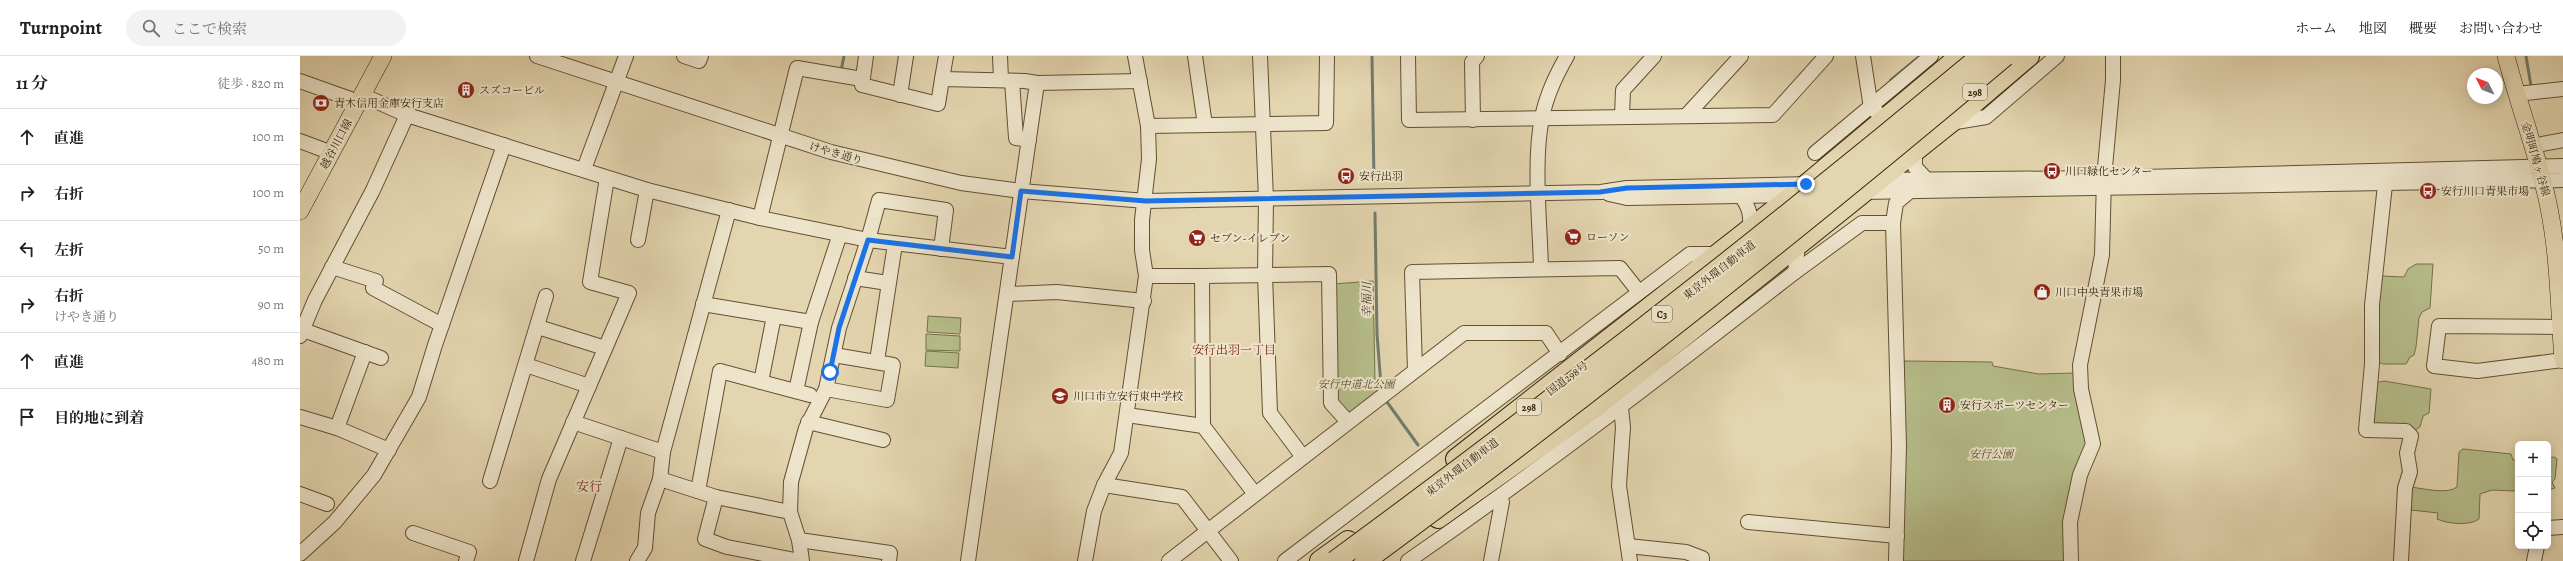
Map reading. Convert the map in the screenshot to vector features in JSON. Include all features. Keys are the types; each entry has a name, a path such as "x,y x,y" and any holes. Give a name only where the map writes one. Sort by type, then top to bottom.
{"highway":[{"name":"国道298号","path":"1320,561 1585,365 1725,251 1750,228 1799,190 1879,113 1960,56"},
{"path":"1910,105 1969,56"},
{"name":"東京外環自動車道","path":"1335,561 1562,392 1740,254 1981,56"},
{"name":"東京外環自動車道","path":"1364,561 1588,394 1716,294 2005,56"},
{"name":"298","path":"1941,126 2017,56"},
{"path":"1438,518 1598,405 1918,149 1941,126 2029,56"},
{"path":"1380,561 1603,394 1759,270"}],"main road":[{"name":"越谷川口線","path":"300,211 383,56"},
{"name":"金明町鳩ヶ谷線","path":"2506,56 2516,94 2541,173 2554,238 2563,360"}],"street":[{"name":"けやき通り","path":"537,56 831,152 961,183 1021,191 1146,201 1600,192"},
{"path":"584,169 615,81 626,56"},
{"path":"684,56 699,61 700,56"},
{"path":"866,56 862,85 938,104 946,56"},
{"path":"900,95 906,56"},
{"path":"1000,56 1006,80 1016,138 1029,140"},
{"path":"1085,561 1093,517 1104,485 1121,453 1144,301 1146,276 1142,250 1142,220 1146,201 1149,159 1148,126 1135,56"},
{"path":"1195,56 1205,125"},
{"path":"1260,56 1266,199 1265,275 1270,413 1303,457"},
{"path":"1148,126 1326,123 1326,56"},
{"path":"1408,56 1409,120 1773,115 1826,56"},
{"path":"1473,120 1472,62 1477,56"},
{"path":"1541,268 1539,194 1541,118 1556,75 1567,56"},
{"path":"1622,116 1623,90 1654,56"},
{"path":"1686,116 1741,56"},
{"path":"1863,56 1879,113"},
{"path":"1815,153 1879,113 1931,56"},
{"path":"1941,126 1986,117 2057,56"},
{"path":"2071,561 2070,522 2080,475 2093,444 2081,389 2080,365 2102,255 2104,183 2113,80 2113,56"},
{"path":"760,218 797,68 862,79"},
{"path":"942,79 1006,80 1037,83 1140,82"},
{"path":"300,81 647,190 760,218 868,240 1012,257"},
{"path":"968,561 1008,294 1037,83"},
{"path":"2516,94 2563,89"},
{"path":"381,358 301,333 315,300 373,190 407,115"},
{"path":"2532,146 2563,140"},
{"path":"300,141 332,153"},
{"path":"300,554 335,522 374,475 419,397 442,324 504,145"},
{"path":"1918,149 1914,156 1915,167 1927,180"},
{"path":"1600,192 1627,198 1741,196 1799,190 1872,186 1927,180 2385,185 2541,173 2563,166"},
{"path":"1872,186 1909,192 2104,183 2541,173 2563,180"},
{"path":"526,561 549,479 629,293 590,282 607,178"},
{"path":"2385,185 2372,306 2372,364 2366,430 2406,431 2411,436 2407,453 2410,472 2405,488 2401,561"},
{"path":"1600,192 1627,188 1799,190"},
{"path":"638,240 647,190"},
{"path":"1896,561 1899,446 1894,223 1896,203 1909,192"},
{"path":"1741,196 1748,206 1751,215 1750,228"},
{"path":"716,497 705,538 746,556 801,561 799,540 790,512 791,482 808,422 826,389 839,328 868,240 879,200 946,210 941,249"},
{"path":"637,561 645,548 648,513 660,479 663,452 729,210"},
{"path":"1408,561 1499,498 1621,408 1795,272 1862,223 1894,223"},
{"path":"796,391 811,322 840,234"},
{"path":"877,361 895,244"},
{"path":"1795,272 1798,245"},
{"path":"1285,561 1690,254 1725,251"},
{"path":"332,267 376,281 373,288 442,324"},
{"path":"1415,370 1412,272 1541,268 1620,268 1639,292"},
{"path":"1146,276 1329,274 1331,403 1348,422"},
{"path":"1202,276 1202,426 1255,494"},
{"path":"856,278 888,284"},
{"path":"1008,294 1057,292 1144,301"},
{"path":"490,481 538,327 546,296"},
{"path":"703,304 811,322"},
{"path":"761,382 774,316"},
{"path":"2561,330 2439,326 2434,366 2476,371 2563,360"},
{"path":"538,327 605,348"},
{"path":"1169,561 1464,333 1546,333 1560,354"},
{"path":"337,428 365,352"},
{"path":"826,389 887,400 893,365 877,361 834,355"},
{"path":"526,365 589,386"},
{"path":"698,491 720,371 810,395"},
{"path":"1621,408 1623,427 1619,486 1622,516 1630,561"},
{"path":"1127,415 1202,426"},
{"path":"300,417 337,428 389,450"},
{"path":"573,422 663,452"},
{"path":"808,422 882,440"},
{"path":"583,561 621,438"},
{"path":"660,479 716,497 790,512"},
{"path":"1104,485 1182,497 1231,561"},
{"path":"300,494 327,504"},
{"path":"1491,561 1502,502 1499,498"},
{"path":"1748,522 1897,536"},
{"path":"2551,528 2563,527"},
{"path":"413,533 469,552 466,561"},
{"path":"799,540 890,553 889,561"},
{"path":"1628,546 1686,552 1702,558 1702,561"},
{"path":"2534,561 2536,549"}],"green space":[{"path":"2416,264 2433,264 2430,308 2422,312 2419,318 2414,355 2410,357 2406,364 2383,364 2378,362 2379,294 2382,276 2404,277 2408,269"},
{"name":"安行中道北公園","path":"1373,281 1375,380 1379,392 1351,414 1345,414 1337,406 1333,284"},
{"path":"928,316 961,318 960,334 927,332"},
{"path":"926,334 960,336 960,351 926,350"},
{"path":"926,351 959,353 958,368 925,366"},
{"name":"安行公園","path":"1904,361 1992,362 1993,366 2039,374 2076,373 2088,438 2067,561 1902,561"},
{"path":"2384,381 2431,389 2429,413 2423,416 2420,427 2415,430 2379,426 2371,422 2375,383"},
{"path":"2463,449 2511,454 2513,460 2515,460 2515,490 2492,490 2480,494 2479,519 2470,523 2459,524 2447,522 2437,519 2438,513 2411,510 2410,487 2447,491 2457,487 2459,452"},
{"path":"2554,457 2557,459 2555,479 2552,482 2555,488 2551,489 2551,477 2551,458"}],"waterway":[{"path":"839,70 841,71 844,56"},
{"name":"幸福川","path":"1372,56 1374,181"},
{"path":"1891,80 1920,56"},
{"path":"2526,56 2531,86"},
{"name":"幸福川","path":"1375,213 1377,334 1381,386"},
{"name":"幸福川","path":"1387,402 1418,445"}],"place":[{"name":"スズコービル","path":"466,90"},
{"name":"青木信用金庫安行支店","path":"321,103"},
{"name":"川口緑化センター","path":"2052,171"},
{"name":"安行出羽","path":"1346,176"},
{"name":"安行川口青果市場","path":"2428,191"},
{"name":"ローソン","path":"1573,237"},
{"name":"セブン-イレブン","path":"1197,238"},
{"name":"川口中央青果市場","path":"2042,292"},
{"name":"川口市立安行東中学校","path":"1060,396"},
{"name":"安行スポーツセンター","path":"1947,405"}],"district":[{"name":"安行出羽一丁目","path":"1234,350"},
{"name":"安行","path":"589,486"}],"route":[{"path":"830,372 839,328 868,240 1012,257 1021,191 1146,201 1600,192 1627,188 1806,184"}]}
